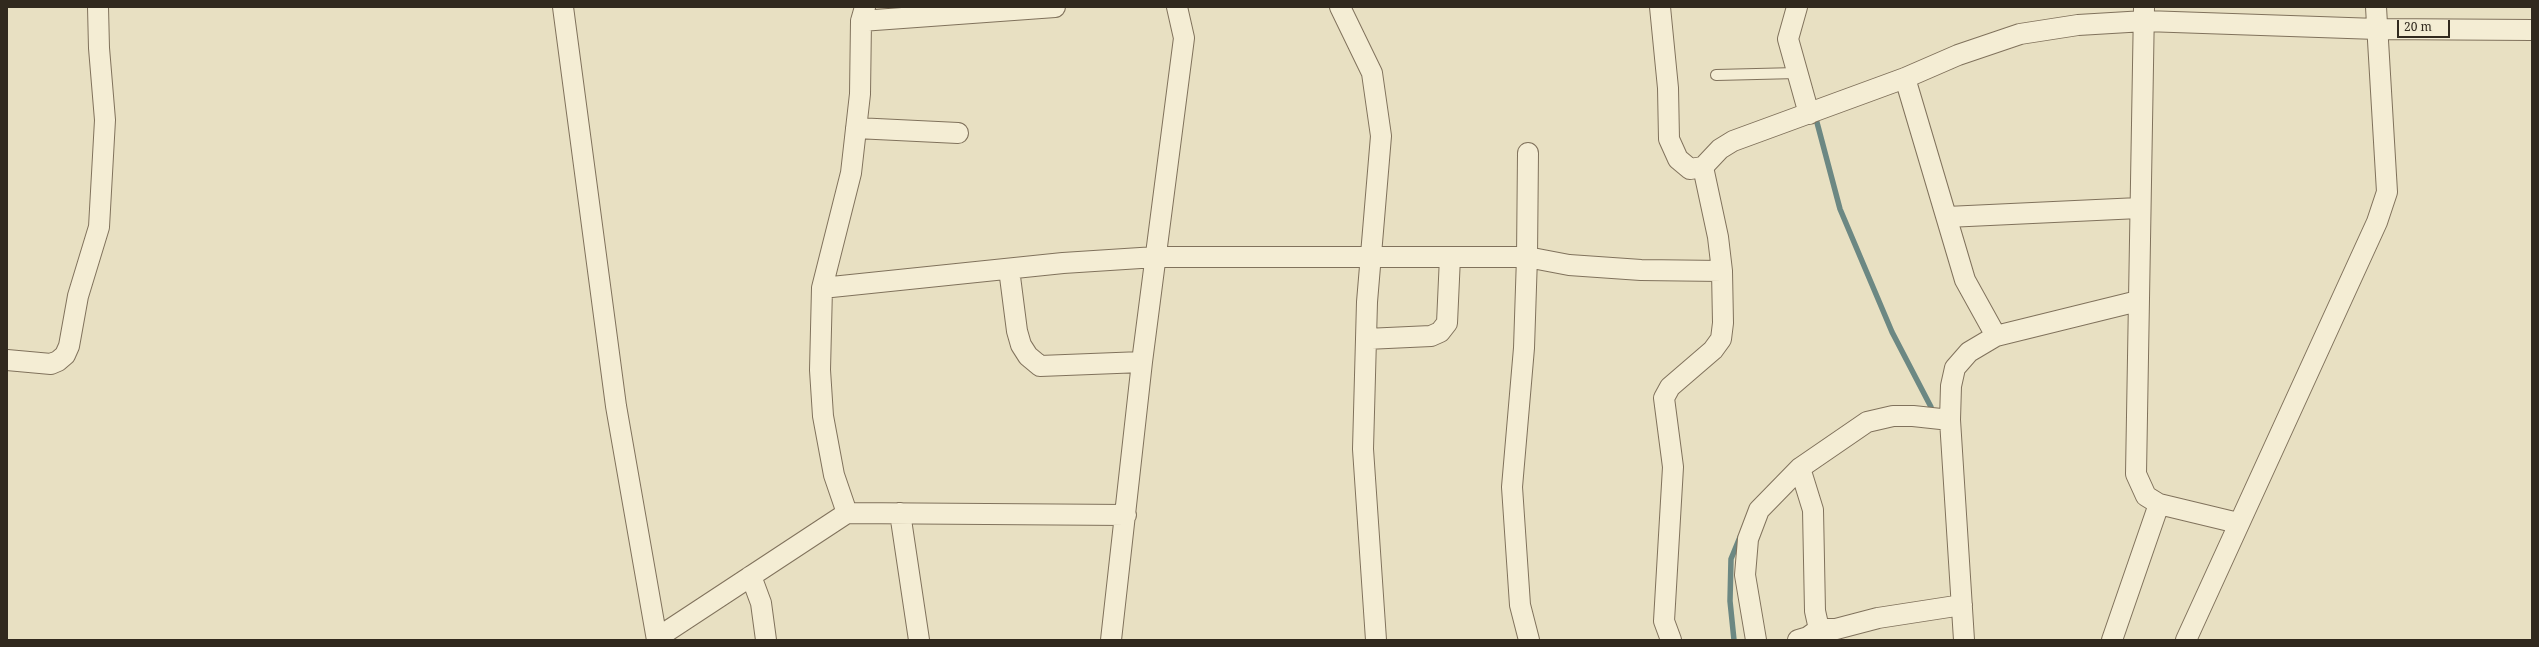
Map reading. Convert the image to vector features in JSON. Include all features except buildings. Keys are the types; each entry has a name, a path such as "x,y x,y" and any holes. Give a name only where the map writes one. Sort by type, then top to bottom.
{"street":[{"path":"7,360 51,364 62,358 69,346 78,296 99,227 105,120 99,48 98,7"},
{"path":"563,7 616,406 657,639 847,512 1126,515"},
{"path":"847,512 834,476 823,416 820,370 822,288 851,173 860,94 863,14 1055,7"},
{"path":"1111,640 1142,362 1184,38 1177,7"},
{"path":"1340,7 1372,73 1377,99 1381,136 1370,258 1363,449 1376,640"},
{"path":"1660,7 1668,88 1670,139 1678,159 1690,169 1703,167 1720,149 1733,141 1905,78 1958,55 2020,34 2144,14 2377,29 2532,30"},
{"path":"1797,7 1788,39 1806,115"},
{"path":"2186,640 2238,523 2377,222 2387,192 2376,7"},
{"path":"2144,14 2139,208 2136,474 2146,496 2159,504 2238,523"},
{"path":"1905,78 1965,280 1996,336"},
{"path":"856,128 958,133"},
{"path":"1528,153 1524,348 1512,487 1516,567 1520,605 1530,640"},
{"path":"1671,640 1664,621 1673,467 1664,398 1670,387 1718,346 1723,323 1722,271 1718,237 1703,167"},
{"path":"1947,218 2139,208"},
{"path":"822,288 1009,269 1156,257 1527,257 1569,265 1641,270 1722,271"},
{"path":"1366,339 1431,336 1440,332 1447,323 1450,257"},
{"path":"1009,269 1017,331 1021,345 1028,356 1040,366 1103,365 1142,362"},
{"path":"1964,640 1950,420 1951,386 1955,368 1969,352 1996,336 2138,301"},
{"path":"1756,640 1745,575 1748,539 1758,510 1800,468 1868,422 1899,416 1950,420"},
{"path":"1800,468 1813,510 1815,612 1819,629"},
{"path":"2112,640 2159,504"},
{"path":"900,513 919,640"},
{"path":"751,576 761,603 766,640"},
{"path":"1798,640 1808,637 1819,629 1836,629 1878,618 1962,605"}],"lane":[{"path":"1716,76 1797,73"}],"waterway":[{"path":"1815,115 1840,209 1892,332 1931,407 1932,415"},
{"path":"1734,640 1730,601 1731,559 1740,537"}]}
